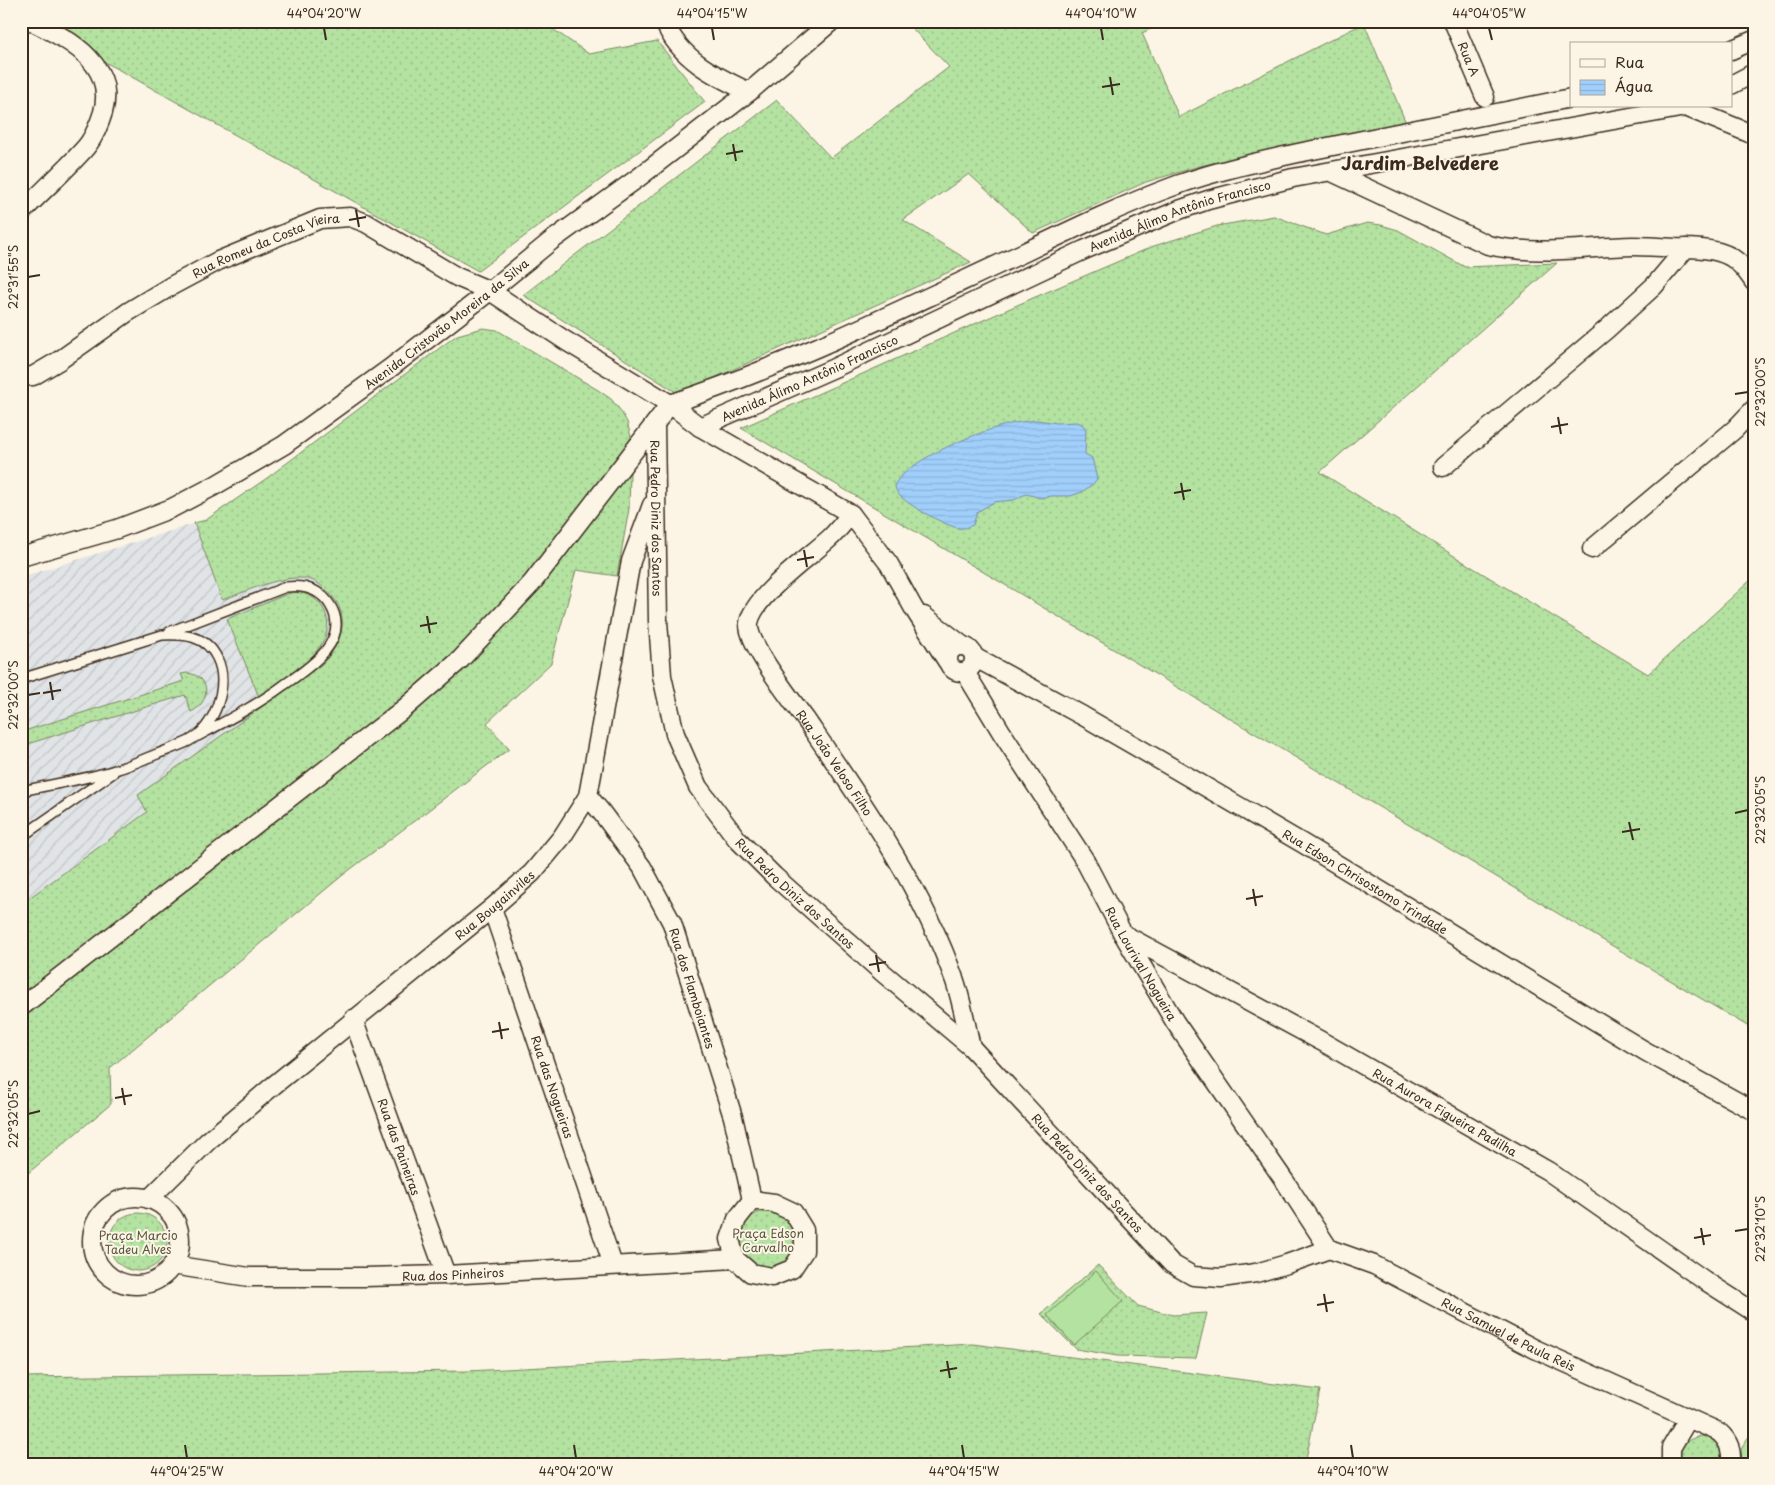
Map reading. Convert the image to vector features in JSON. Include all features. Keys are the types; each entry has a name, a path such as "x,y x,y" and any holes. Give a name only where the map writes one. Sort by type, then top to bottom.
{"street":[{"path":"21,213 87,146 105,109 106,95 98,68 87,55 74,44 30,21"},
{"path":"664,21 667,29 689,58 714,76 749,92"},
{"name":"Avenida Cristovão Moreira da Silva","path":"21,557 126,525 172,508 284,445 389,369 551,241 638,178 749,92 832,21"},
{"name":"Rua A","path":"1453,21 1486,97"},
{"path":"1732,50 1754,40"},
{"path":"1732,84 1754,73"},
{"name":"Avenida Álimo Antônio Francisco","path":"670,404 726,386 806,352 1086,223 1177,185 1280,157 1570,98"},
{"name":"Avenida Álimo Antônio Francisco","path":"700,427 843,364 1066,258 1179,210 1208,200 1260,186 1667,108"},
{"path":"1692,108 1754,136"},
{"path":"1332,172 1488,245 1503,249 1559,250 1633,246 1714,251 1730,256 1744,267 1754,282"},
{"name":"Rua Romeu da Costa Vieira","path":"21,377 33,376 60,360 128,312 218,261 320,219 350,217 366,223 457,277 490,291 566,341 670,404 700,427 851,514"},
{"path":"1442,467 1607,329 1654,286 1686,248"},
{"path":"21,1007 406,707 460,660 532,583 670,404"},
{"path":"1592,549 1735,428 1754,409"},
{"name":"Rua Pedro Diniz dos Santos","path":"655,424 658,621 662,676 675,734 698,788 737,838 774,876 882,972 971,1047 1172,1264 1193,1276 1221,1278 1256,1274 1329,1249"},
{"name":"Rua Bougainviles","path":"149,1199 208,1141 532,873 562,837 588,796 631,561 656,495"},
{"path":"851,514 889,564 914,609 951,669 958,672 967,658 914,609"},
{"name":"Rua João Veloso Filho","path":"851,514 832,537 800,562 760,602 751,616 749,625 751,636 776,677 882,831 919,896 955,982 971,1047"},
{"name":"Rua Lourival Nogueira","path":"967,658 1002,733 1084,859 1123,934 1175,1022 1329,1249"},
{"name":"Rua Edson Chrisostomo Trindade","path":"967,658 1083,716 1310,848 1645,1051 1754,1111"},
{"name":"Rua dos Flamboiantes","path":"588,796 642,867 672,924 733,1117 752,1200"},
{"name":"Rua das Nogueiras","path":"492,908 613,1265"},
{"name":"Rua Aurora Figueira Padilha","path":"1123,934 1321,1041 1548,1171 1754,1312"},
{"name":"Rua das Paineiras","path":"353,1020 446,1275"},
{"path":"128,1198 149,1199 166,1209 178,1226 180,1246 172,1265 166,1273 147,1283 136,1284 115,1279 100,1265 95,1256 93,1245 94,1230 101,1215 108,1207 128,1198"},
{"path":"752,1200 774,1203 793,1212 804,1230 804,1251 792,1269 772,1277 751,1273 736,1259 730,1239 737,1219 752,1200"},
{"name":"Rua Samuel de Paula Reis","path":"1329,1249 1374,1265 1535,1349 1719,1432 1730,1446 1732,1454 1731,1464"},
{"name":"Rua dos Pinheiros","path":"172,1265 249,1277 364,1277 446,1275 736,1259"},
{"path":"1671,1464 1671,1448 1688,1419"}],"lane":[{"path":"21,679 162,635 286,587 296,586 312,590 326,600 334,613 334,636 326,651 315,662 255,706 190,741 117,770 21,791"},
{"path":"162,635 190,635 199,639 213,651 220,666 223,683 219,701 209,720 190,741"},
{"path":"21,837 117,770"}],"shaded area":[{"path":"267,478 421,597 182,786 21,904 21,577 206,520"}],"green space":[{"path":"53,21 541,21 589,54 657,41 705,102 478,271 105,62 82,39"},
{"path":"905,21 1168,21 1142,33 1179,117 1364,23 1406,123 1200,166 1146,182 1033,233 969,174 903,220 971,262 679,394 523,295 777,100 831,158 949,67"},
{"path":"1274,216 1326,235 1367,223 1381,225 1398,230 1465,267 1557,263 1320,472 1648,674 1754,577 1754,1030 741,428 1154,246 1217,226"},
{"path":"483,328 497,330 598,390 611,399 627,422 631,437 629,509 617,576 576,570 551,663 487,723 509,749 343,875 110,1068 111,1104 21,1179 21,904 147,812 138,795 322,664 336,646 340,636 342,616 339,606 324,588 310,580 291,578 281,580 222,600 194,523 206,520 267,478 457,335"},
{"path":"294,592 311,596 323,608 328,622 326,635 319,648 308,660 296,671 259,697 227,619"},
{"path":"187,673 201,679 205,684 206,690 202,703 191,712 185,695 21,746 21,732 184,681 181,674"},
{"name":"Praça Edson Carvalho","path":"762,1211 774,1211 784,1215 793,1224 797,1246 789,1261 774,1269 762,1269 752,1265 743,1256 739,1246 739,1234 743,1224 752,1215"},
{"name":"Praça Marcio Tadeu Alves","path":"138,1213 149,1215 162,1226 167,1242 165,1253 154,1266 138,1271 127,1269 114,1258 109,1242 111,1231 122,1218"},
{"path":"1098,1265 1138,1306 1173,1315 1207,1313 1196,1358 1117,1356 1076,1349 1041,1314"},
{"path":"1096,1271 1123,1301 1074,1345 1047,1315"},
{"path":"973,1344 1320,1390 1305,1464 21,1464 21,1377 468,1371"},
{"path":"1754,1429 1754,1464 1742,1464 1741,1448"},
{"path":"1702,1436 1711,1439 1721,1449 1723,1464 1679,1464 1680,1453 1684,1445 1696,1437"}],"water":[{"path":"1037,420 1057,423 1077,422 1082,424 1086,429 1085,454 1092,458 1097,479 1093,484 1082,492 1071,496 1041,498 1026,494 1014,500 994,502 977,512 973,525 966,528 958,528 944,523 910,504 896,491 895,484 903,474 947,447 998,427"}],"district":[{"name":"Jardim Belvedere","path":"1420,162"}]}
